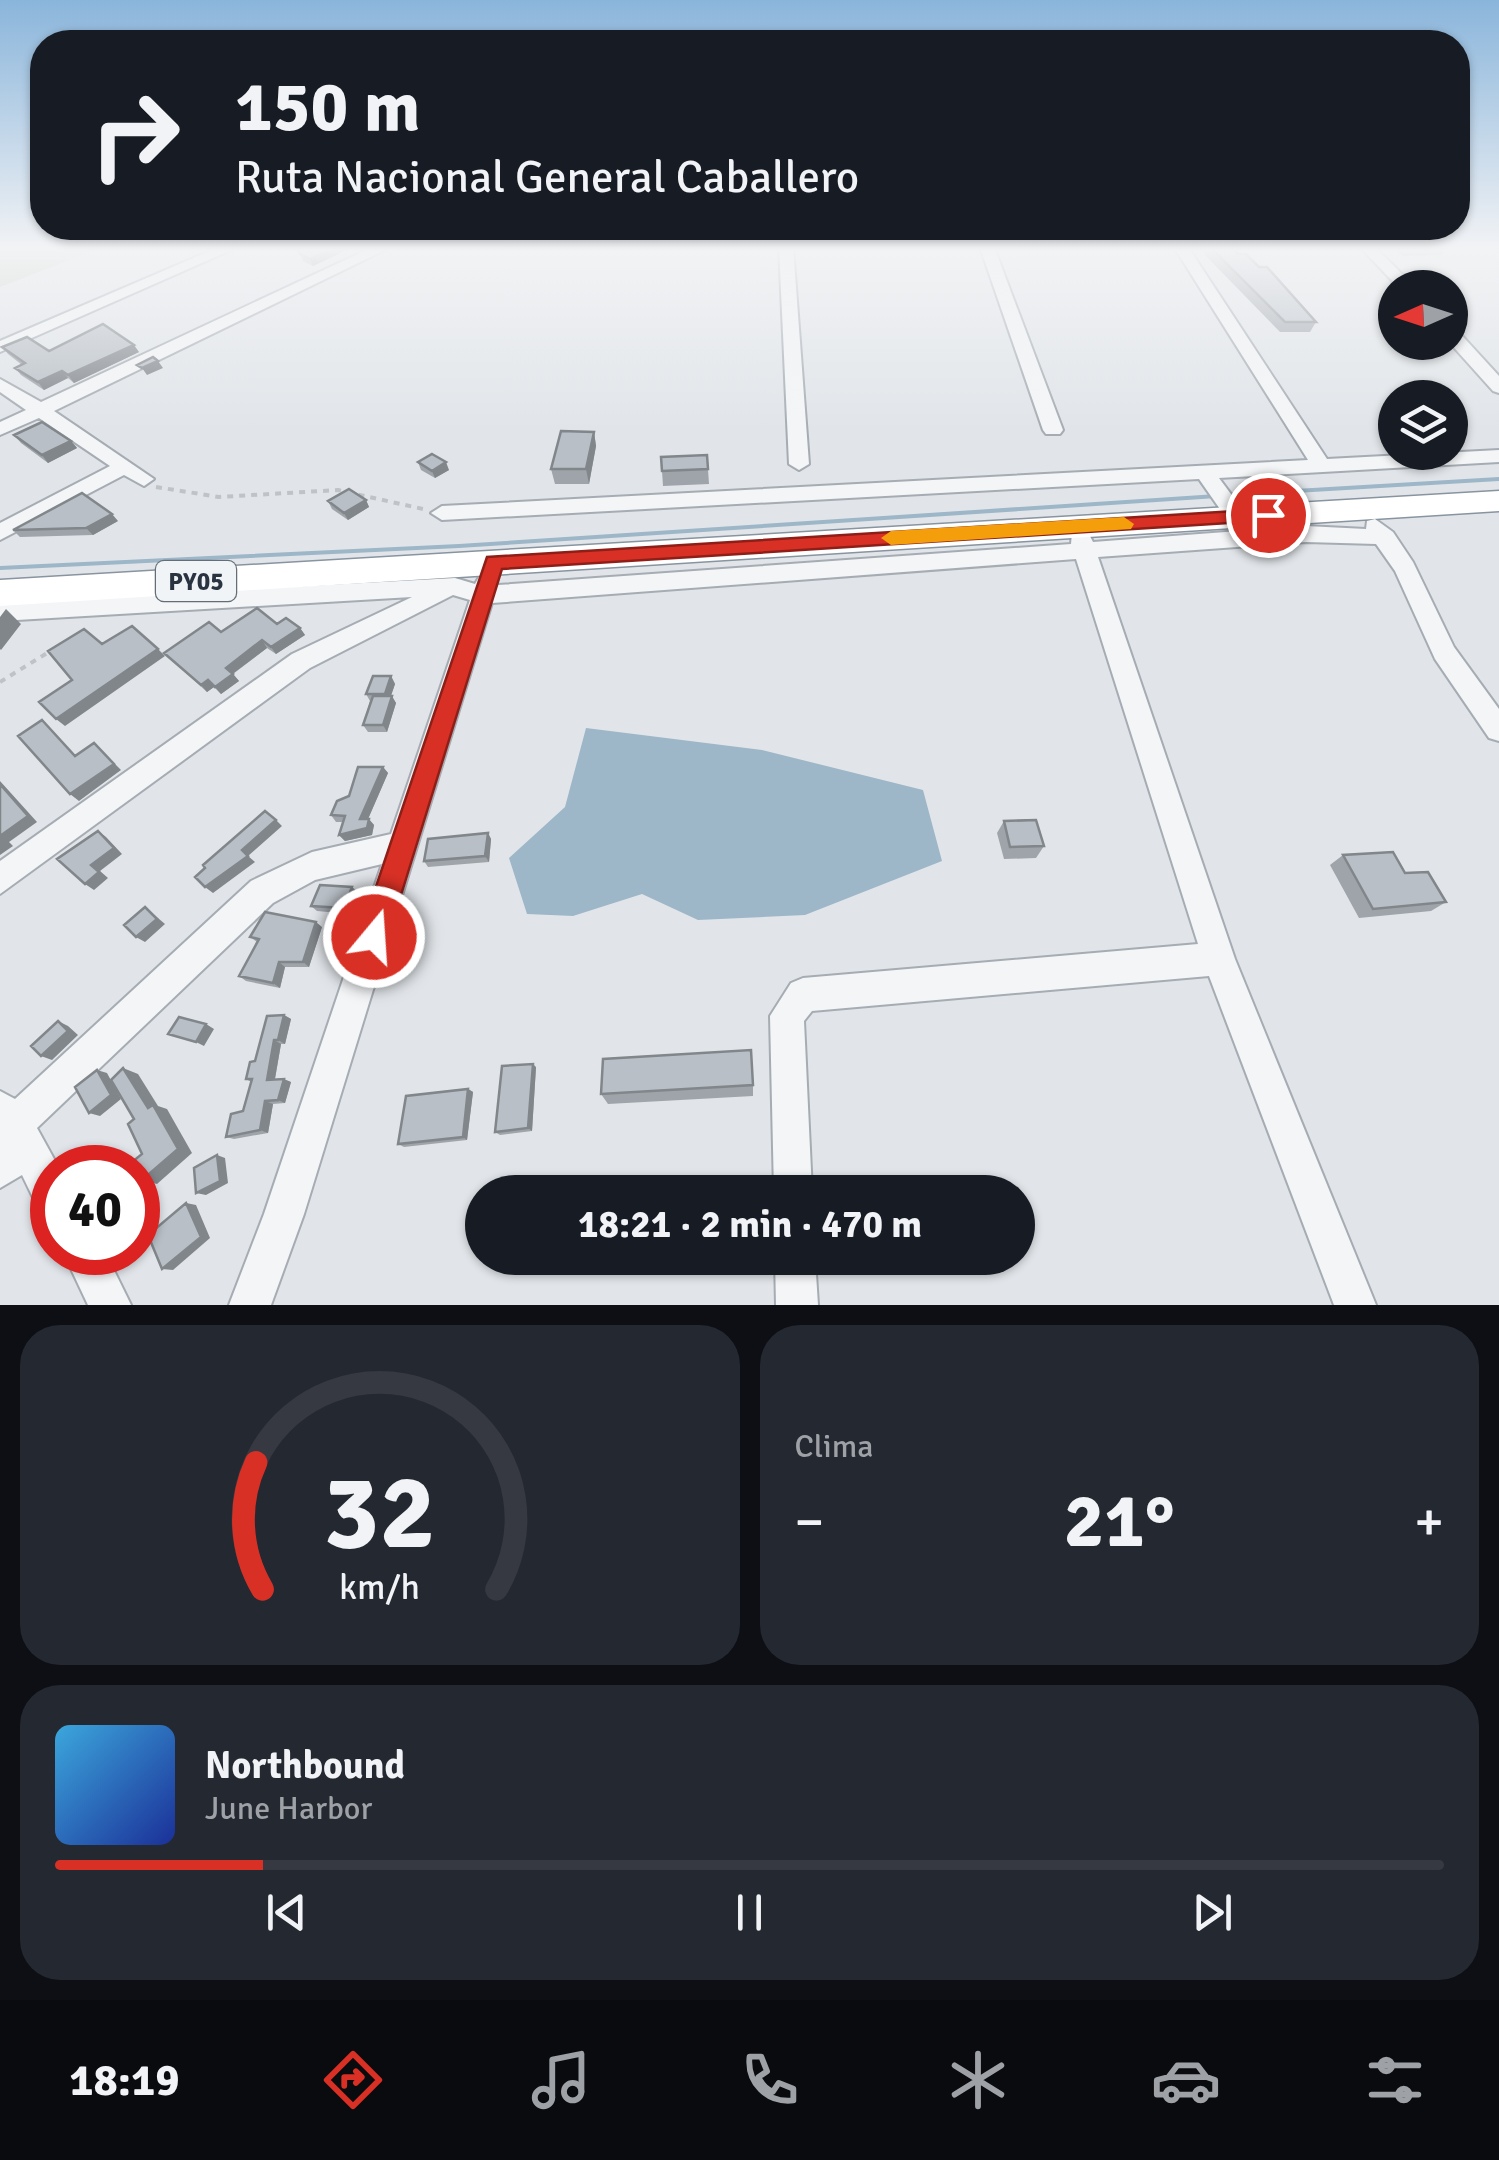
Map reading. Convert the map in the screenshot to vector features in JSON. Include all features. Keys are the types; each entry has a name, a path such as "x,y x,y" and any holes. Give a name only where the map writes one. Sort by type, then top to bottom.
{"highway":[{"name":"PY05","path":"0,593 494,562 1080,538 1232,510 1360,509 1499,501"}],"street":[{"path":"0,347 90,308"},
{"path":"0,429 256,308"},
{"path":"790,308 799,464"},
{"path":"1009,308 1054,430"},
{"path":"1220,308 1322,466"},
{"path":"1468,353 1499,387"},
{"path":"0,384 135,472"},
{"path":"442,513 1209,478 1322,466 1499,456"},
{"path":"0,532 135,472"},
{"path":"1209,478 1232,510"},
{"path":"1360,509 1404,568 1444,652 1499,730"},
{"path":"0,612 469,591 1080,538 1306,534 1385,538"},
{"path":"1080,538 1219,959 1355,1305"},
{"path":"250,1305 284,1214 403,846 469,591 494,562"},
{"path":"392,569 469,591"},
{"path":"0,880 301,661 469,591"},
{"path":"30,1164 10,1137 262,892 283,877 322,860 403,846"},
{"path":"792,1175 787,1016 804,995 1219,959"},
{"path":"95,1275 110,1305"},
{"path":"796,1275 797,1305"}],"path":[{"path":"135,472 161,490 197,496 321,489 362,492 442,513"},
{"path":"0,682 58,646"}],"water":[{"path":"586,728 762,750 923,790 942,861 805,915 698,920 642,894 573,916 527,914 509,858 565,807"}],"building":[{"path":"1271,308 1303,308 1316,322 1285,322"},
{"path":"103,324 134,345 68,375 62,371 38,382 15,368 25,363 2,347 27,337 49,351"},
{"path":"153,357 158,361 142,368 137,365"},
{"path":"42,422 71,441 42,455 14,435"},
{"path":"561,431 594,432 586,469 551,469"},
{"path":"432,454 446,462 432,471 418,462"},
{"path":"707,455 708,469 662,471 661,457"},
{"path":"349,489 366,500 344,513 328,501"},
{"path":"82,493 112,514 86,528 13,530"},
{"path":"257,608 277,624 286,618 300,628 271,647 262,640 226,668 233,674 215,687 208,680 201,685 164,653 209,622 221,632"},
{"path":"132,626 158,649 56,719 39,702 72,680 48,651 84,629 102,644"},
{"path":"373,676 391,676 385,694 366,694"},
{"path":"373,696 392,696 383,725 363,725"},
{"path":"42,720 75,756 94,743 114,764 70,794 18,736"},
{"path":"358,767 383,767 360,819 369,819 367,828 339,835 345,816 331,815 337,801 349,796"},
{"path":"0,784 28,816 0,836"},
{"path":"265,811 276,820 242,850 248,856 205,887 195,877 205,868 203,865"},
{"path":"1036,820 1044,846 1010,847 1004,821"},
{"path":"98,831 114,848 91,865 99,872 85,884 57,859"},
{"path":"488,833 485,856 424,861 428,839"},
{"path":"1393,852 1405,873 1428,872 1446,902 1373,909 1343,855"},
{"path":"320,885 352,887 344,908 311,906"},
{"path":"145,907 157,919 136,937 124,925"},
{"path":"265,912 316,922 303,962 279,962 273,983 239,976 259,939 250,937"},
{"path":"284,1015 278,1040 274,1040 267,1080 284,1079 278,1100 265,1101 260,1130 226,1137 231,1114 243,1111 252,1079 246,1079 250,1062 255,1061 267,1016"},
{"path":"179,1017 206,1024 196,1042 168,1034"},
{"path":"58,1021 68,1031 41,1056 31,1046"},
{"path":"751,1050 753,1085 601,1094 603,1059"},
{"path":"533,1064 528,1128 495,1132 502,1066"},
{"path":"123,1068 148,1108 153,1105 178,1149 160,1164 160,1145 138,1145 128,1124 134,1119 111,1080"},
{"path":"97,1070 111,1095 89,1113 75,1087"},
{"path":"468,1089 463,1137 398,1144 406,1096"},
{"path":"217,1155 220,1181 196,1193 194,1168"},
{"path":"186,1203 201,1237 162,1269 160,1264 160,1225"}],"waterway":[{"path":"1227,495 1499,479"},
{"path":"0,568 459,546 1217,496"}],"slow traffic":[{"path":"891,538 1124,524"}],"route":[{"path":"374,937 494,562 1268,515"}]}
